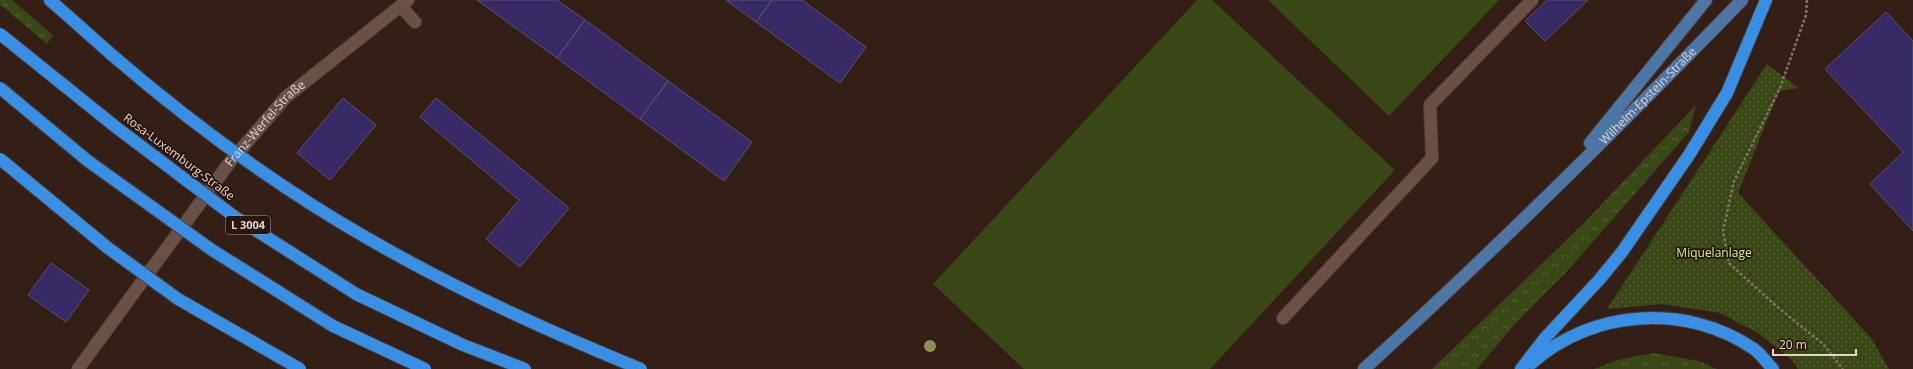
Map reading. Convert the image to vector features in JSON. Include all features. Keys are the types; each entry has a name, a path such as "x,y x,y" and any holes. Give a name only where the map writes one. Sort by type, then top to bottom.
{"highway":[{"path":"50,0 144,82 217,139 269,176 360,234 471,294 580,344 641,369"},
{"path":"1521,369 1545,338 1599,280 1622,252 1689,155 1727,93 1766,0"},
{"name":"Rosa-Luxemburg-Straße","path":"0,34 117,128 235,217 255,230 356,294 463,345 525,369"},
{"path":"0,88 88,161 212,250 333,326 425,369"},
{"path":"0,159 108,248 178,299 300,369"},
{"path":"1525,369 1544,353 1566,339 1585,331 1614,323 1657,318 1688,321 1718,329 1755,350 1773,369"}],"main road":[{"name":"Wilhelm-Epstein-Straße","path":"1552,191 1706,0"},
{"name":"Wilhelm-Epstein-Straße","path":"1364,369 1552,191 1742,0"}],"street":[{"path":"1283,318 1432,158 1430,105 1532,0"},
{"path":"404,3 415,22"},
{"name":"Franz-Werfel-Straße","path":"78,369 230,162 286,97 404,3"}],"path":[{"path":"1807,0 1806,15 1780,88 1734,181 1723,231 1729,263 1775,305 1822,344 1842,369"}],"green space":[{"path":"0,0 12,0 53,35 47,44 0,4"},
{"path":"1197,0 1212,0 1395,170 1210,369 1024,369 933,284"},
{"path":"1268,0 1499,0 1389,116"},
{"name":"Miquelanlage","path":"1767,64 1799,88 1779,91 1738,193 1872,339 1889,369 1798,369 1792,360 1758,333 1720,313 1662,304 1607,309"},
{"path":"1696,105 1689,132 1570,268 1515,324 1477,369 1432,369 1582,225"},
{"path":"1654,353 1699,361 1717,369 1594,369 1617,360"}],"building":[{"path":"477,0 557,0 585,20 557,58"},
{"path":"726,0 772,0 756,22"},
{"path":"772,0 802,0 866,47 840,83 756,22"},
{"path":"1547,0 1588,0 1545,41 1525,21"},
{"path":"1886,12 1913,41 1913,231 1870,184 1903,152 1825,69"},
{"path":"585,20 668,81 640,119 557,58"},
{"path":"668,81 752,142 724,181 640,119"},
{"path":"343,98 376,125 330,180 297,153"},
{"path":"436,98 569,208 520,267 486,239 519,200 420,117"},
{"path":"51,263 89,290 66,322 28,295"}]}
